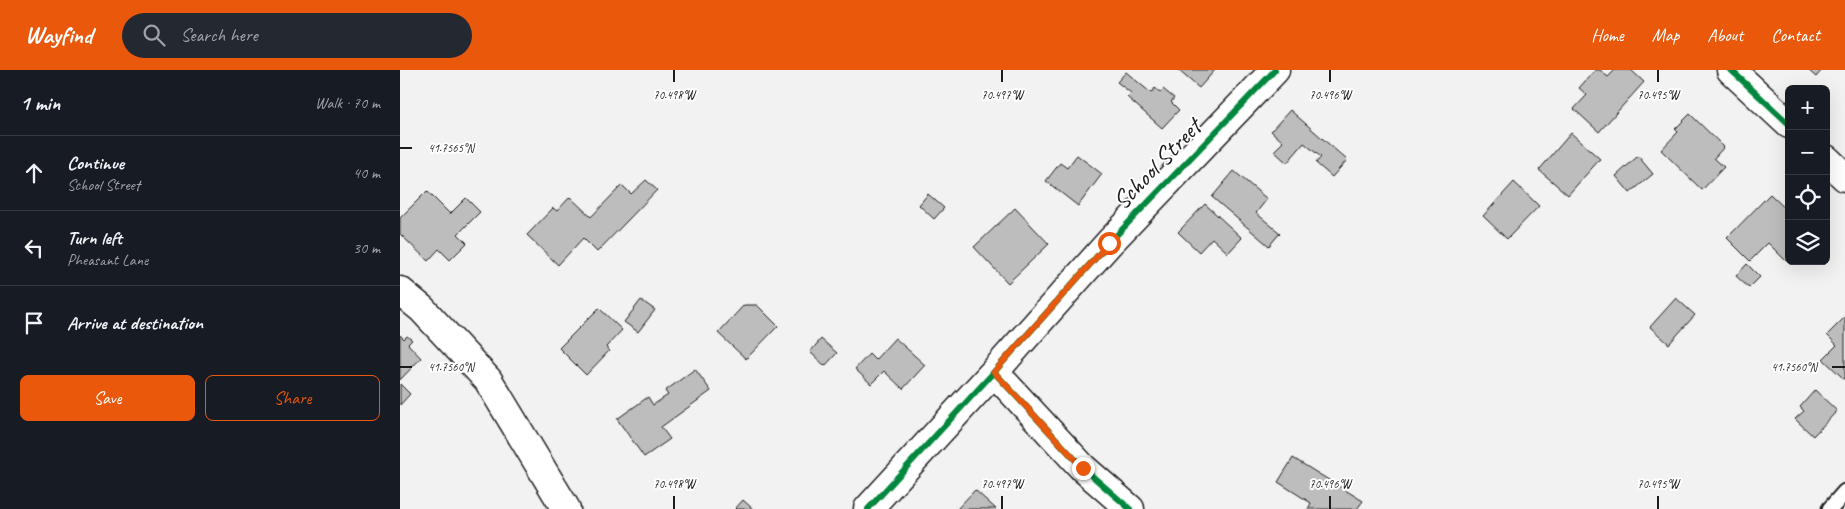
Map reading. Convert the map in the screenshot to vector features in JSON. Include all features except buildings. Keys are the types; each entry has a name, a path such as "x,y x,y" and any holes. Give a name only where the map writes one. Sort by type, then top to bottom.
{"street":[{"name":"School Street","path":"868,509 1109,243 1275,70"},
{"path":"1731,70 1785,120"},
{"path":"1830,163 1845,177"},
{"path":"400,291 422,309 488,380 566,509"},
{"path":"994,372 1083,468 1130,509"}],"lane":[{"path":"1830,509 1845,492"}],"cycle path":[{"path":"868,509 1109,243 1275,70"},
{"path":"1731,70 1785,120"},
{"path":"994,372 1083,468 1130,509"}],"route":[{"path":"1083,468 994,372 1109,243"}]}
